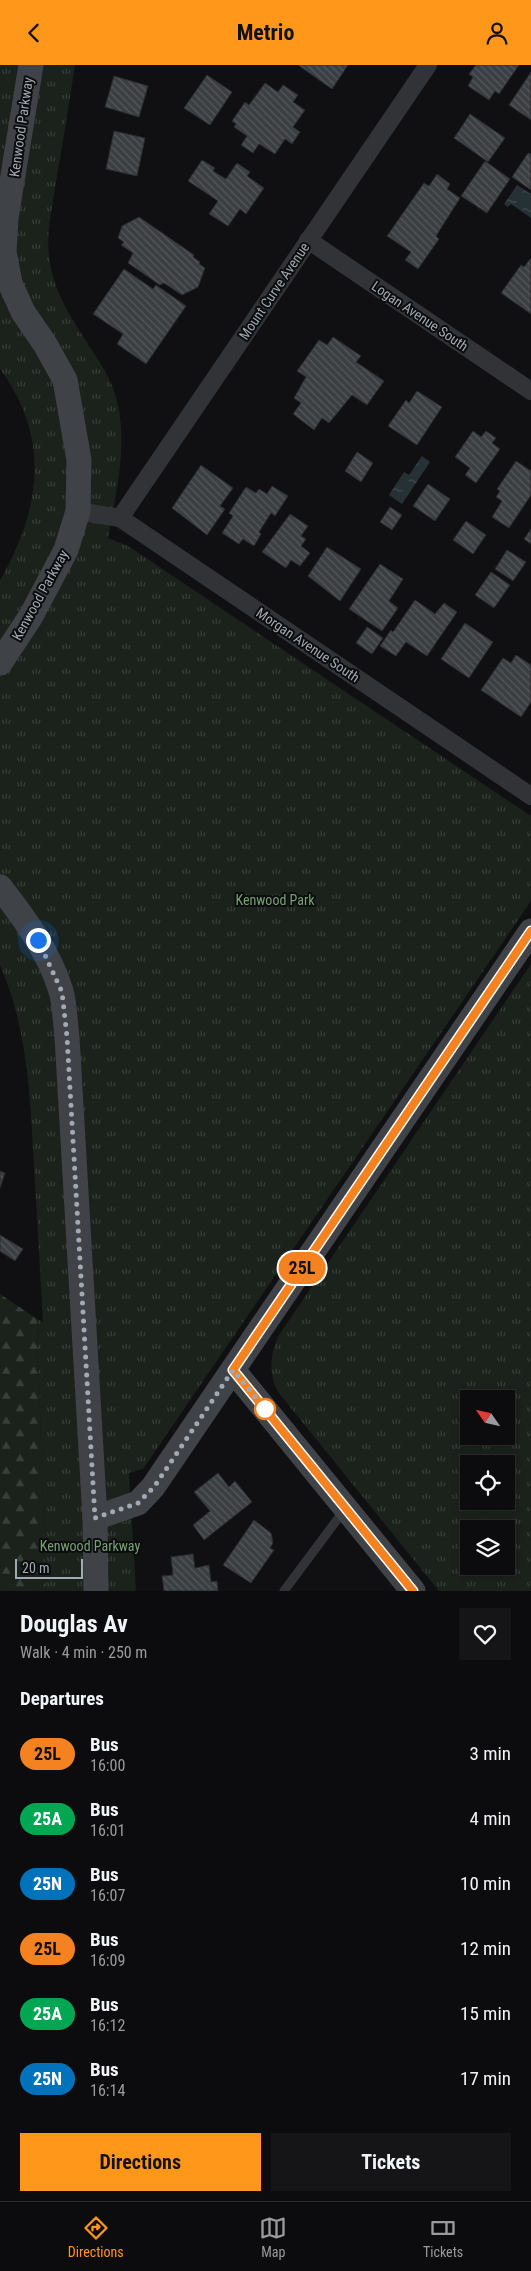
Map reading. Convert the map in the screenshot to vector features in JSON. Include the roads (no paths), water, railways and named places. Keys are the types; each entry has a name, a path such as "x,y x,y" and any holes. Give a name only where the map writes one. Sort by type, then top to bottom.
{"street":[{"name":"Kenwood Parkway","path":"0,663 31,616 66,550 78,511 79,460 64,380 45,344 23,312 10,283 4,252 6,218 31,65"},
{"name":"Mount Curve Avenue","path":"120,518 428,65"},
{"name":"Logan Avenue South","path":"308,240 531,391"},
{"name":"Morgan Avenue South","path":"78,511 120,518 531,796"},
{"path":"0,887 28,923 47,956 62,992 67,1037 95,1518 96,1591"},
{"path":"95,1518 138,1503 154,1487 531,931"},
{"path":"233,1370 413,1591"}],"lane":[{"path":"284,1591 346,1507"}],"water":[{"path":"517,185 531,194 531,218 511,204 508,207 504,204"},
{"path":"422,456 430,462 402,504 389,495 404,472 409,475"}],"park label":[{"name":"Kenwood Park","path":"275,900"}]}
